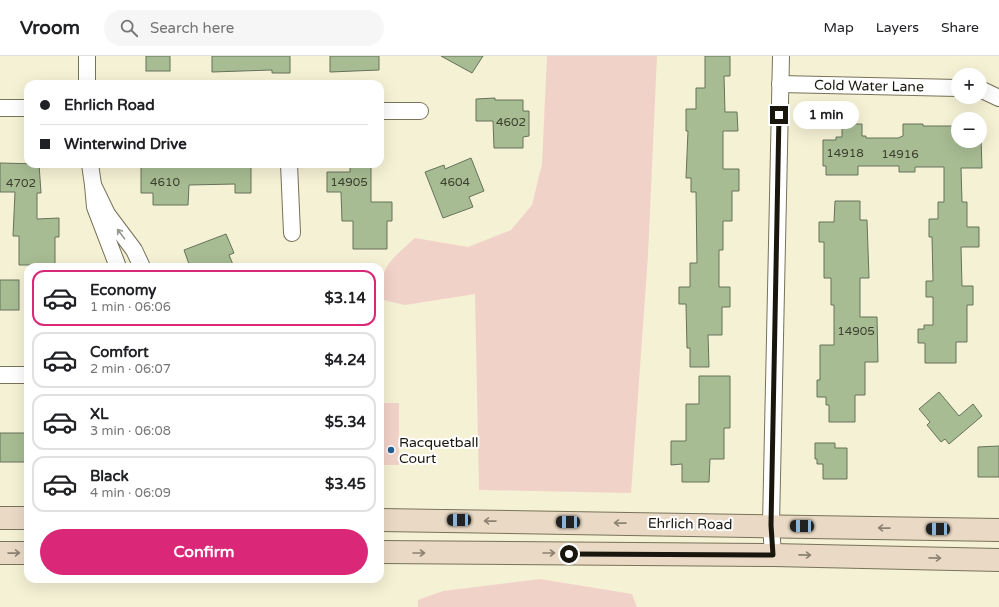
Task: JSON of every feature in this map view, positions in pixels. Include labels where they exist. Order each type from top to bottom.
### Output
[{"type":"main road","points":[[0,518],[24,518]]},
{"type":"main road","name":"Ehrlich Road","points":[[384,520],[771,525],[999,530]]},
{"type":"main road","points":[[384,552],[773,555],[999,560]]},
{"type":"main road","points":[[0,553],[24,553]]},
{"type":"street","points":[[87,56],[87,80]]},
{"type":"street","points":[[773,555],[771,525],[780,56]]},
{"type":"street","name":"Cold Water Lane","points":[[780,84],[951,88]]},
{"type":"street","points":[[987,92],[999,98]]},
{"type":"street","points":[[0,108],[24,108]]},
{"type":"street","points":[[384,111],[420,111]]},
{"type":"street","points":[[91,168],[95,207],[116,263]]},
{"type":"street","points":[[289,168],[292,233]]},
{"type":"street","points":[[93,185],[107,214],[134,250],[140,263]]},
{"type":"street","points":[[0,375],[24,375]]},
{"type":"shaded area","points":[[547,56],[657,56],[648,255],[631,493],[479,490],[475,294],[405,305],[384,300],[385,270],[394,258],[415,238],[468,247],[511,230],[532,205],[542,164]]},
{"type":"shaded area","points":[[384,403],[399,403],[399,465],[384,465]]},
{"type":"shaded area","points":[[540,579],[632,594],[637,607],[418,607],[418,600],[443,591]]},
{"type":"building","points":[[146,56],[170,56],[170,71],[146,71]]},
{"type":"building","points":[[212,56],[290,56],[290,73],[272,73],[272,70],[212,72]]},
{"type":"building","points":[[330,56],[379,56],[379,70],[330,72]]},
{"type":"building","points":[[441,56],[483,56],[472,73]]},
{"type":"building","points":[[705,56],[730,56],[730,76],[724,76],[725,112],[737,112],[738,131],[723,131],[723,169],[739,169],[739,191],[732,191],[732,221],[723,221],[723,250],[719,250],[719,287],[730,287],[730,307],[722,307],[722,335],[708,335],[709,367],[690,367],[690,348],[687,348],[686,304],[679,304],[679,287],[690,287],[690,263],[697,263],[696,192],[691,192],[691,178],[686,178],[688,131],[686,131],[686,109],[696,109],[696,88],[705,88]]},
{"type":"building","points":[[495,98],[495,100],[523,100],[523,111],[529,111],[529,136],[523,137],[523,148],[494,148],[493,121],[476,121],[476,99]]},
{"type":"building","points":[[842,124],[862,124],[862,136],[866,136],[866,138],[898,138],[903,136],[903,124],[951,126],[951,148],[981,148],[982,168],[961,168],[962,202],[967,202],[967,227],[979,227],[979,247],[961,247],[962,286],[973,286],[973,305],[967,305],[967,342],[956,342],[956,363],[925,363],[925,343],[918,343],[918,329],[924,329],[924,325],[933,325],[933,297],[926,297],[926,281],[933,281],[932,237],[929,237],[929,219],[938,219],[938,202],[944,202],[944,167],[915,167],[915,172],[899,172],[899,166],[858,166],[858,175],[826,175],[826,166],[823,166],[823,140],[836,140],[836,137],[842,137]]},
{"type":"building","points":[[471,158],[484,191],[469,197],[473,207],[443,218],[425,172],[444,165],[445,169]]},
{"type":"building","points":[[0,163],[24,164],[24,168],[39,168],[41,193],[37,193],[37,219],[59,218],[59,237],[55,237],[55,263],[24,263],[24,265],[19,265],[19,236],[13,236],[15,192],[0,192]]},
{"type":"building","points":[[141,168],[251,168],[251,193],[235,193],[235,184],[189,185],[188,205],[153,205],[153,193],[141,193]]},
{"type":"building","points":[[350,168],[371,168],[371,202],[392,202],[392,221],[387,221],[387,249],[353,249],[353,221],[342,221],[341,192],[327,192],[327,172],[350,172]]},
{"type":"building","points":[[835,201],[860,201],[860,220],[867,220],[869,278],[860,278],[860,317],[877,317],[878,362],[865,362],[865,395],[855,395],[855,422],[829,422],[829,405],[826,405],[826,397],[817,397],[817,380],[820,380],[820,345],[834,345],[834,305],[831,305],[831,278],[824,278],[824,242],[819,242],[819,222],[834,222]]},
{"type":"building","points":[[226,234],[234,253],[229,255],[232,263],[189,263],[184,250]]},
{"type":"building","points":[[0,280],[19,280],[19,310],[0,310]]},
{"type":"building","points":[[699,376],[730,376],[730,428],[724,428],[724,459],[710,459],[709,482],[682,482],[682,464],[671,465],[671,441],[686,441],[686,404],[699,404]]},
{"type":"building","points":[[939,392],[959,416],[973,404],[982,416],[949,444],[945,439],[941,442],[927,425],[930,422],[919,409]]},
{"type":"building","points":[[0,433],[24,433],[24,462],[0,462]]},
{"type":"building","points":[[815,443],[835,443],[835,448],[847,448],[847,479],[823,479],[823,464],[817,464],[817,459],[815,459]]},
{"type":"building","points":[[999,446],[999,477],[978,477],[978,447]]},
{"type":"place","name":"Racquetball Court","points":[[391,450]]},
{"type":"route","points":[[569,554],[773,555],[771,525],[779,115]]}]
